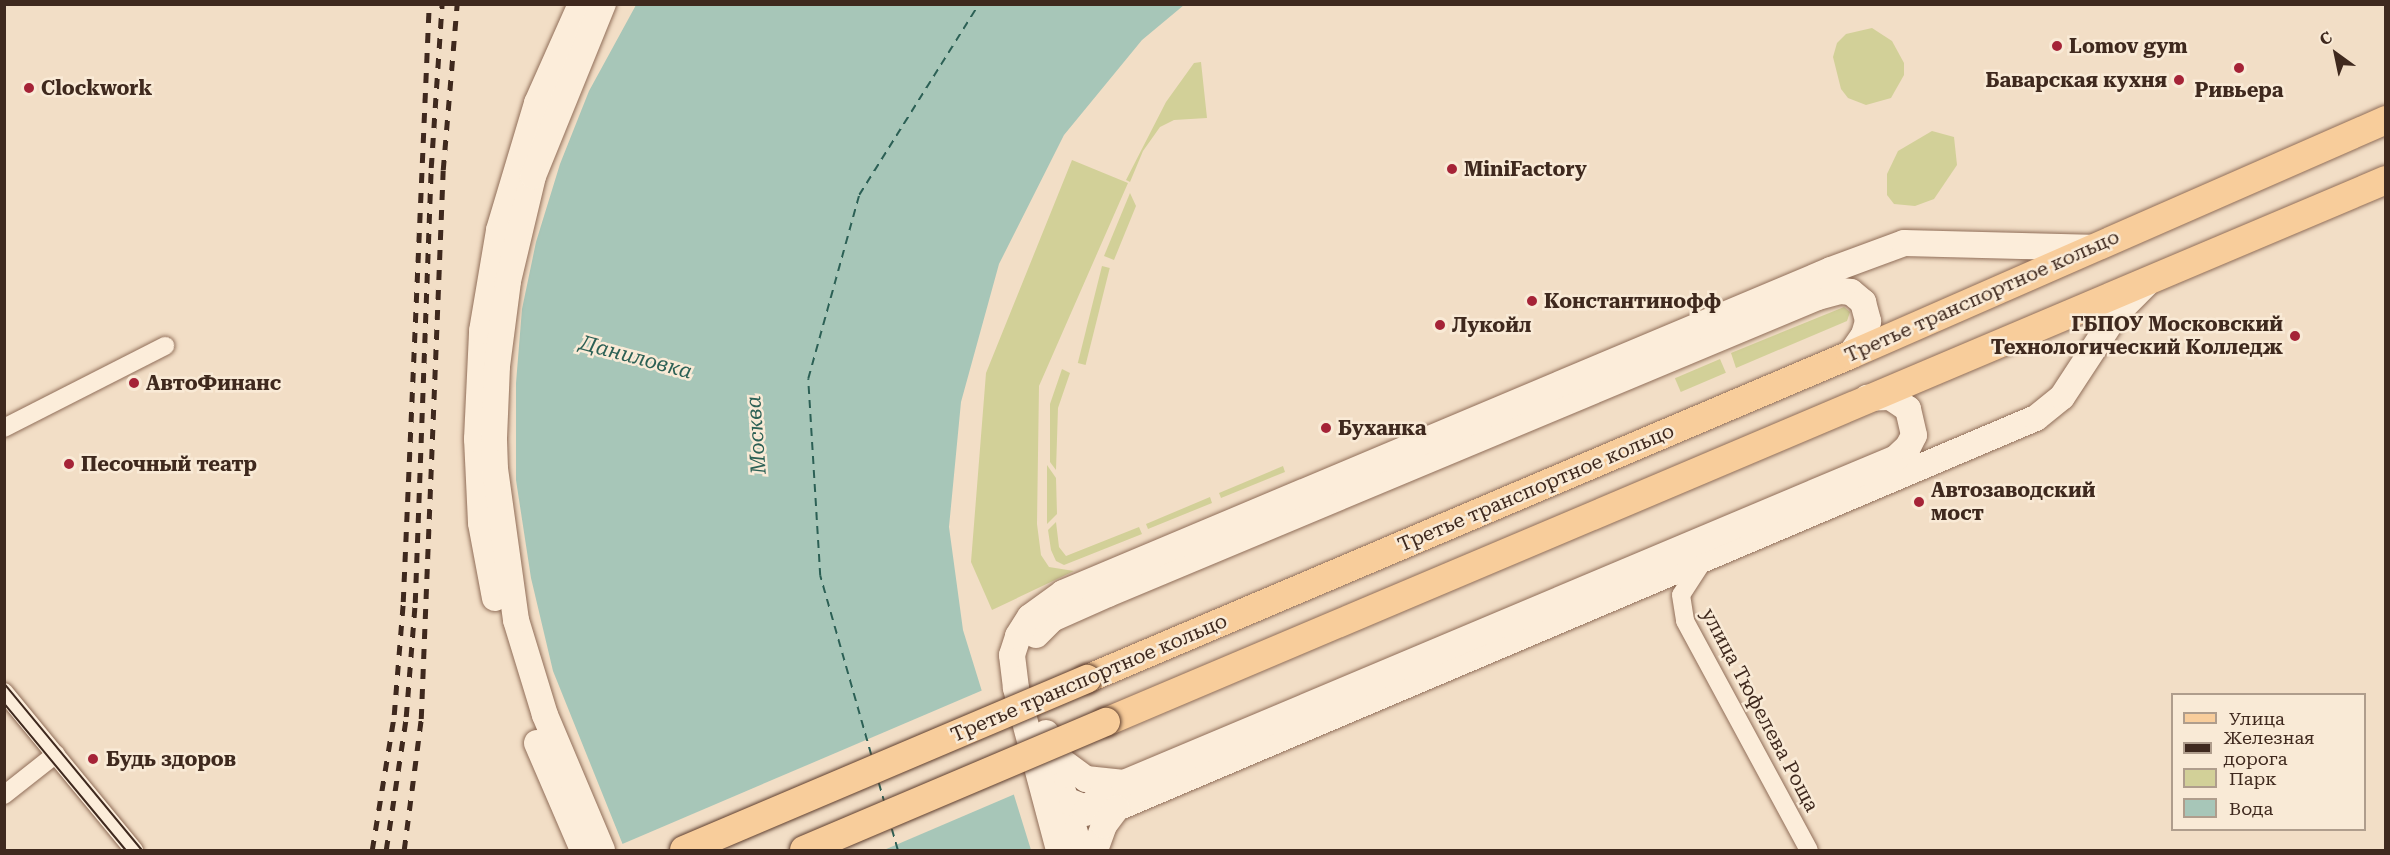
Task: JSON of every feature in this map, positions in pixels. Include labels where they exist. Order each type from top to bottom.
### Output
[{"type":"main road","points":[[581,4],[537,103],[499,230],[482,331],[477,439],[481,523],[500,625],[529,721],[583,850]]},
{"type":"main road","points":[[602,850],[545,715],[516,620],[494,438],[497,366],[508,281],[533,176],[603,4]]},
{"type":"main road","name":"Третье транспортное кольцо","points":[[684,850],[1850,355],[2385,120]]},
{"type":"main road","points":[[804,850],[2385,180]]},
{"type":"main road","points":[[1070,846],[1042,781],[1016,688],[1012,655],[1018,636],[1030,618],[1091,578],[1820,274],[1904,243],[2090,248]]},
{"type":"main road","points":[[1042,781],[1076,804],[1117,808],[2036,418],[2062,397],[2117,314],[2148,282]]},
{"type":"main road","points":[[1070,846],[1076,804],[1052,754],[1026,657],[1030,644],[1052,619],[1818,297],[1841,291],[1851,292],[1863,302],[1868,321],[1850,355]]},
{"type":"main road","points":[[1076,804],[1896,458],[1908,447],[1914,435],[1908,409],[1890,398],[1866,398]]},
{"type":"main road","points":[[1052,754],[1086,779],[1124,783]]},
{"type":"main road","points":[[1095,850],[1104,825],[1117,808]]},
{"type":"street","points":[[4,429],[165,346]]},
{"type":"street","name":"улица Тюфелева Роща","points":[[1704,560],[1681,595],[1685,621],[1809,850]]},
{"type":"street","points":[[4,692],[134,850]]},
{"type":"street","points":[[4,795],[56,754]]},
{"type":"green space","points":[[1872,28],[1892,41],[1904,63],[1904,75],[1891,98],[1866,105],[1848,98],[1841,89],[1833,57],[1837,43],[1846,34]]},
{"type":"green space","points":[[1201,62],[1207,118],[1174,120],[1160,127],[1143,151],[1130,182],[1126,180],[1166,102],[1194,63]]},
{"type":"green space","points":[[1932,131],[1954,137],[1957,165],[1934,199],[1915,206],[1894,204],[1887,195],[1887,174],[1898,151]]},
{"type":"green space","points":[[1072,160],[1128,183],[1039,386],[1037,524],[1041,555],[1049,567],[1074,571],[992,610],[971,562],[986,373]]},
{"type":"green space","points":[[1130,193],[1136,206],[1114,260],[1104,256]]},
{"type":"green space","points":[[1102,266],[1110,268],[1086,365],[1078,363]]},
{"type":"green space","points":[[1844,307],[1850,312],[1847,321],[1736,368],[1731,353]]},
{"type":"green space","points":[[1720,359],[1726,373],[1681,392],[1675,378]]},
{"type":"green space","points":[[1062,369],[1070,373],[1058,408],[1056,470],[1050,462],[1050,404]]},
{"type":"green space","points":[[1047,465],[1056,478],[1057,514],[1047,524]]},
{"type":"green space","points":[[1283,466],[1285,472],[1221,498],[1219,493]]},
{"type":"green space","points":[[1210,497],[1212,503],[1148,529],[1146,524]]},
{"type":"green space","points":[[1056,522],[1059,547],[1066,556],[1139,527],[1142,534],[1064,565],[1056,561],[1051,550],[1048,530]]},
{"type":"water","points":[[636,5],[1184,5],[1142,40],[1064,135],[999,264],[961,402],[949,527],[963,630],[1031,850],[625,850],[553,671],[531,578],[516,480],[516,383],[522,309],[536,242],[560,164],[589,91]]},
{"type":"pier","points":[[983,690],[1015,794],[884,850],[622,850],[620,845]]},
{"type":"ferry route","points":[[871,755],[820,576],[808,379],[859,195],[979,4]]},
{"type":"ferry route","points":[[879,783],[884,801]]},
{"type":"ferry route","points":[[892,829],[898,850]]},
{"type":"tram line","points":[[4,683],[142,850]]},
{"type":"tram line","points":[[4,703],[126,850]]},
{"type":"railway","points":[[372,850],[394,715],[403,602],[429,4]]},
{"type":"railway","points":[[386,850],[406,717],[415,603],[431,168],[442,4]]},
{"type":"railway","points":[[404,850],[421,719],[443,170],[457,4]]},
{"type":"place","name":"Lomov gym","points":[[2057,46]]},
{"type":"place","name":"Ривьера","points":[[2239,68]]},
{"type":"place","name":"Баварская кухня","points":[[2179,80]]},
{"type":"place","name":"Clockwork","points":[[29,88]]},
{"type":"place","name":"MiniFactory","points":[[1452,169]]},
{"type":"place","name":"Константинофф","points":[[1532,301]]},
{"type":"place","name":"Лукойл","points":[[1440,325]]},
{"type":"place","name":"ГБПОУ Московский Технологический Колледж","points":[[2295,336]]},
{"type":"place","name":"АвтоФинанс","points":[[134,383]]},
{"type":"place","name":"Буханка","points":[[1326,428]]},
{"type":"place","name":"Песочный театр","points":[[69,464]]},
{"type":"place","name":"Автозаводский мост","points":[[1919,502]]},
{"type":"place","name":"Будь здоров","points":[[93,759]]},
{"type":"water label","name":"Даниловка","points":[[636,357]]},
{"type":"water label","name":"Москва","points":[[756,435]]}]
